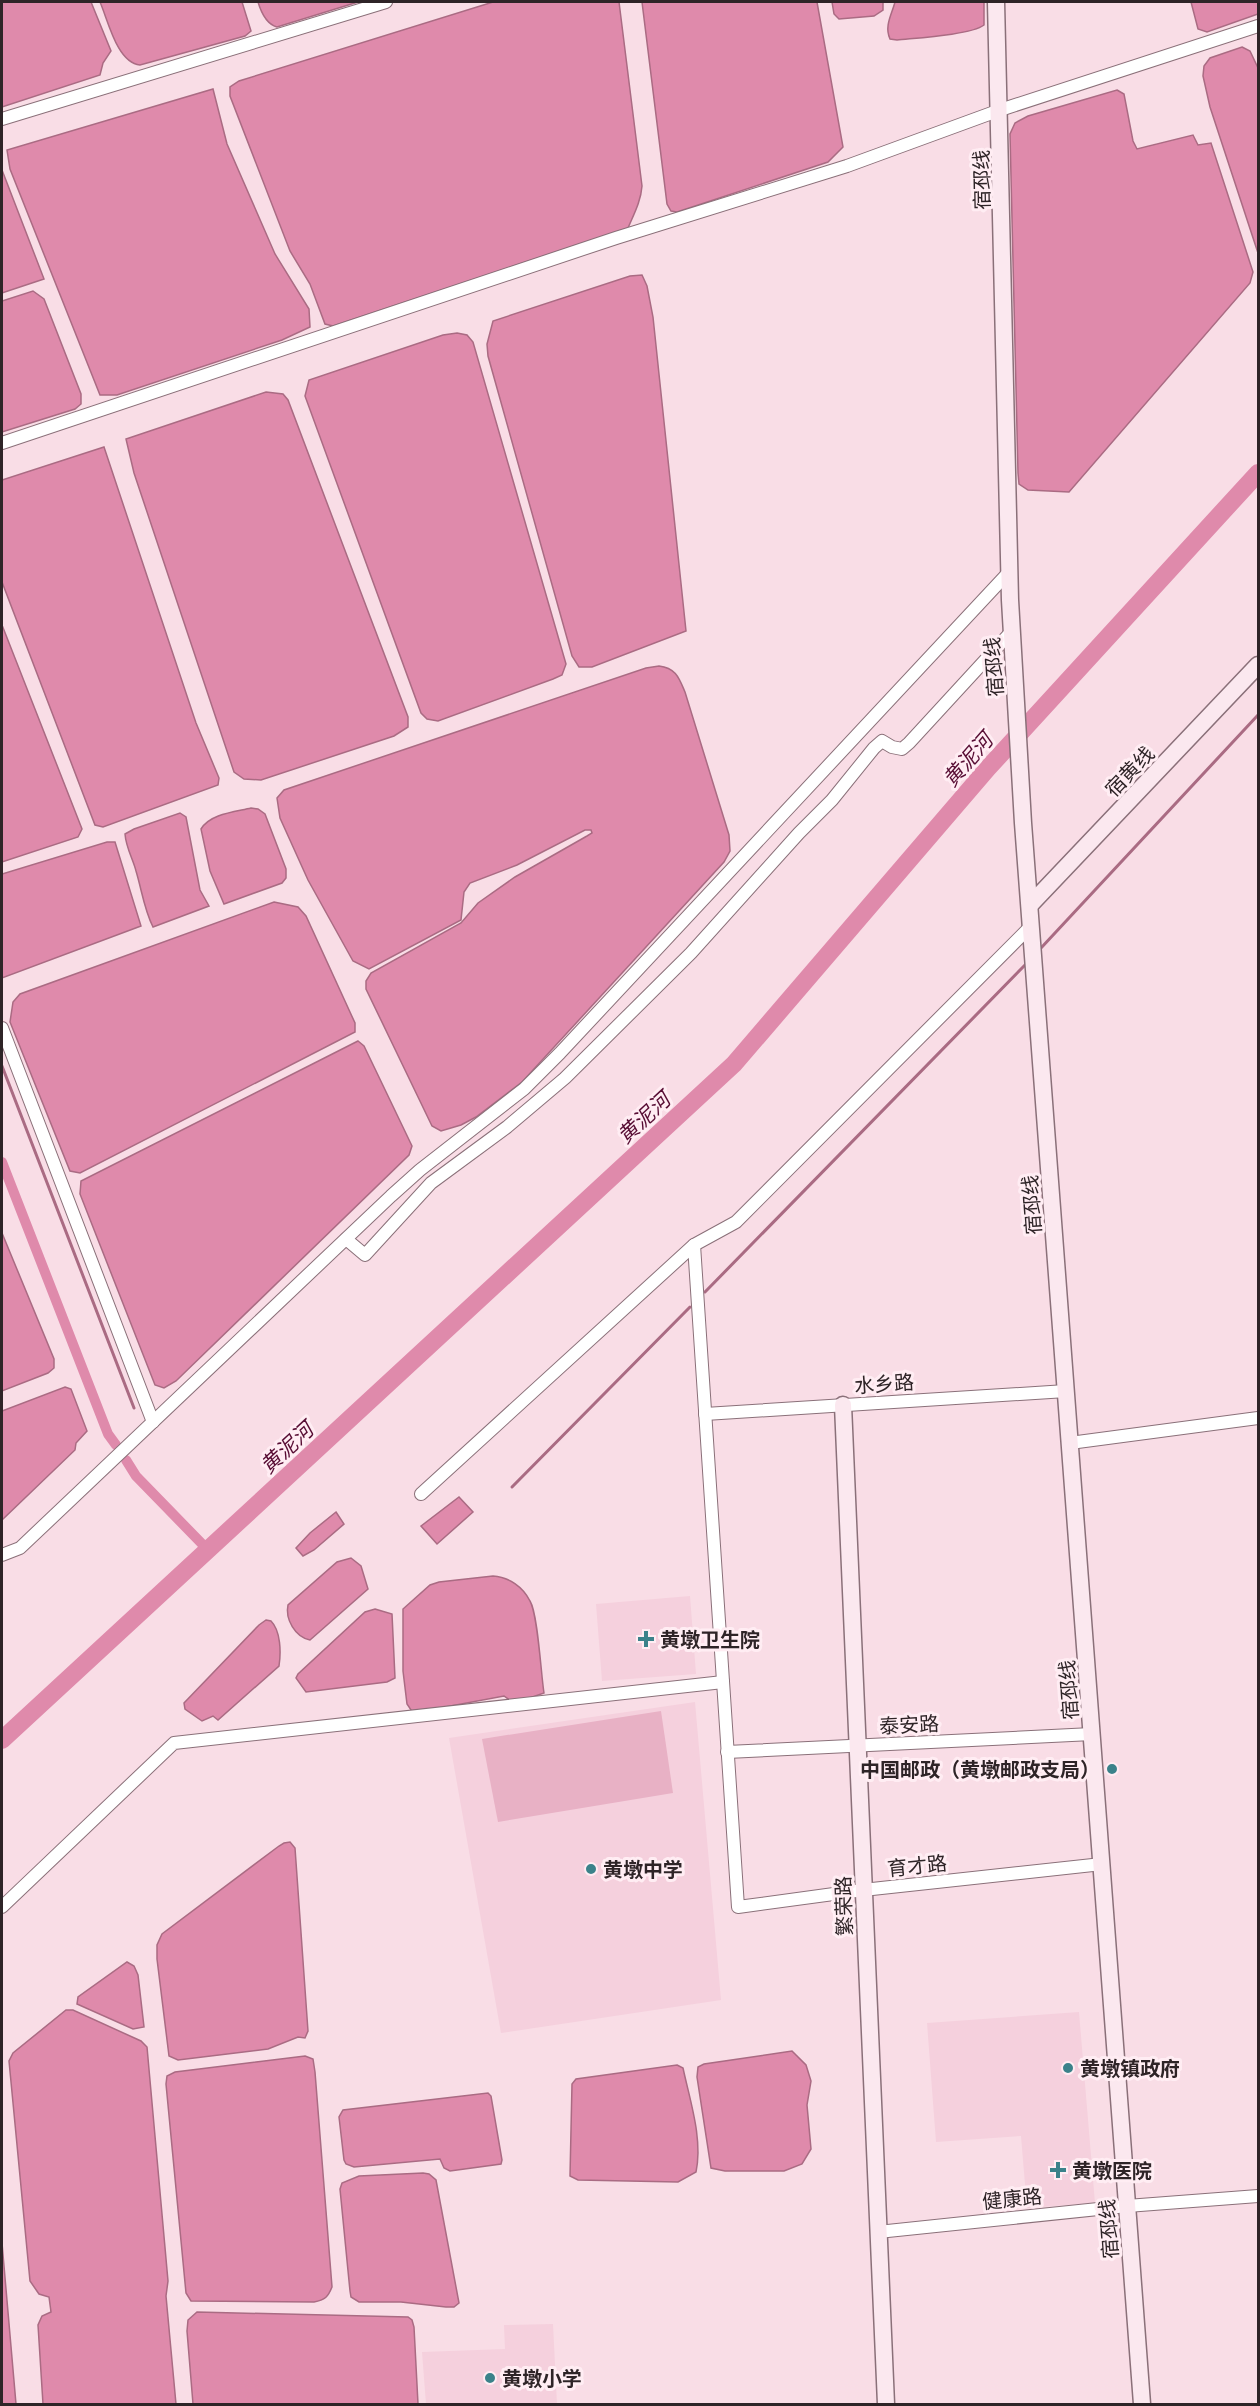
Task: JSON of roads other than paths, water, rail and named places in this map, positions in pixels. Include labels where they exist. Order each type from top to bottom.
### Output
[{"type":"street","points":[[2,119],[386,2]]},
{"type":"street","name":"宿邳线","points":[[996,2],[1012,631],[1030,905],[1142,2404]]},
{"type":"street","points":[[2,443],[616,238],[847,166],[1000,110],[1258,26]]},
{"type":"street","points":[[2,1565],[420,1170],[524,1089],[561,1053],[1009,573]]},
{"type":"street","points":[[346,1239],[365,1254],[431,1183],[507,1127],[565,1078],[692,953],[799,833],[832,800],[874,748],[882,741],[892,747],[902,748],[909,743],[1012,631]]},
{"type":"street","name":"宿黄线","points":[[1030,905],[1258,665]]},
{"type":"street","points":[[421,1494],[694,1245],[736,1222],[1032,925]]},
{"type":"street","points":[[2,1028],[153,1422]]},
{"type":"street","points":[[420,1170],[431,1183]]},
{"type":"street","points":[[694,1245],[727,1752]]},
{"type":"street","name":"水乡路","points":[[705,1414],[1066,1391]]},
{"type":"street","name":"繁荣路","points":[[843,1405],[886,2404]]},
{"type":"street","points":[[1070,1443],[1258,1418]]},
{"type":"street","points":[[2,1556],[20,1548]]},
{"type":"street","points":[[2,1907],[174,1743],[723,1682]]},
{"type":"street","name":"泰安路","points":[[727,1752],[1092,1734]]},
{"type":"street","name":"育才路","points":[[727,1752],[738,1907],[863,1890],[1102,1864]]},
{"type":"street","name":"健康路","points":[[878,2232],[1127,2206],[1258,2196]]},
{"type":"waterway","name":"黄泥河","points":[[2,1740],[734,1064],[988,768],[1258,473]]},
{"type":"waterway","points":[[1041,948],[1258,715]]},
{"type":"waterway","points":[[705,1292],[1026,964]]},
{"type":"waterway","points":[[2,1066],[134,1408]]},
{"type":"waterway","points":[[2,1162],[108,1434],[116,1445]]},
{"type":"waterway","points":[[512,1487],[690,1307]]},
{"type":"waterway","points":[[126,1460],[136,1476],[208,1550]]},
{"type":"place","name":"黄墩卫生院","points":[[646,1639]]},
{"type":"place","name":"中国邮政（黄墩邮政支局）","points":[[1112,1769]]},
{"type":"place","name":"黄墩中学","points":[[591,1869]]},
{"type":"place","name":"黄墩镇政府","points":[[1068,2068]]},
{"type":"place","name":"黄墩医院","points":[[1058,2170]]},
{"type":"place","name":"黄墩小学","points":[[490,2378]]}]
